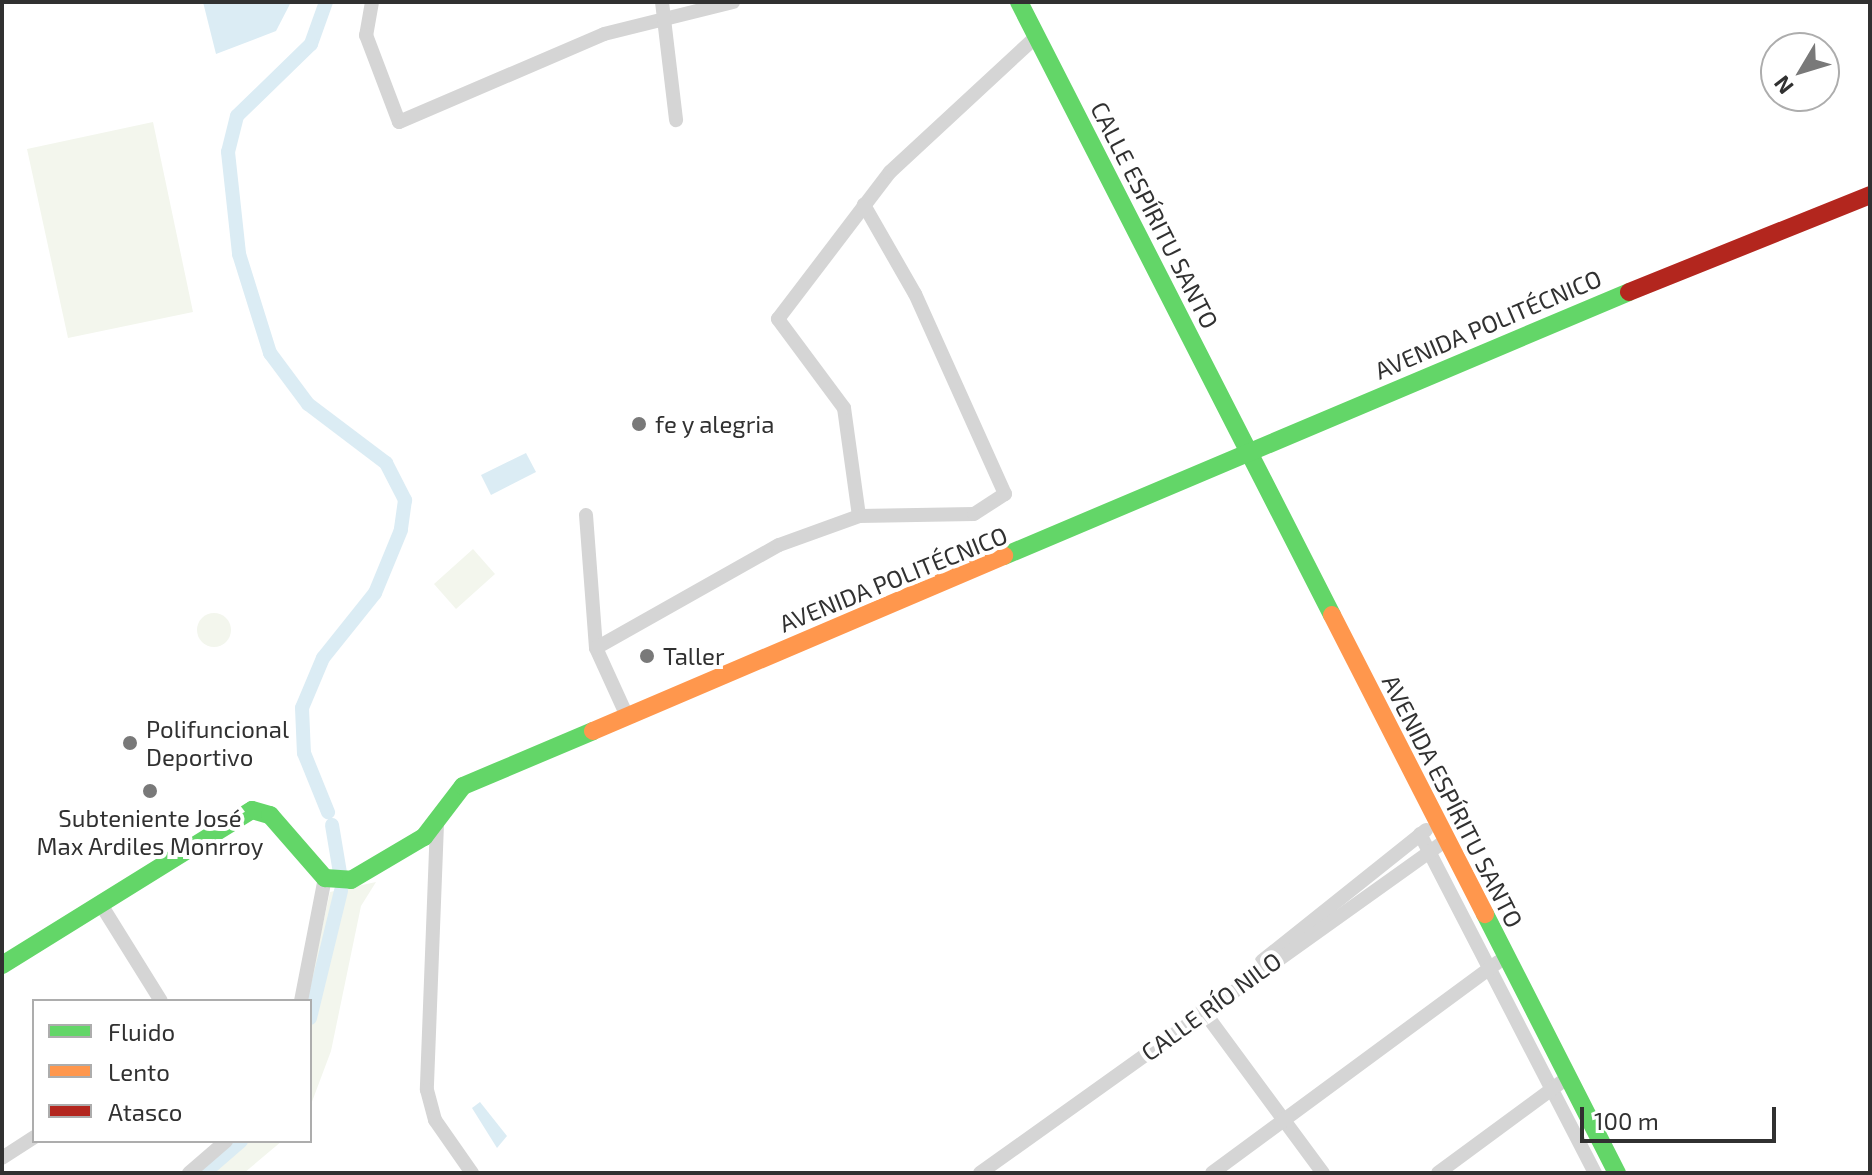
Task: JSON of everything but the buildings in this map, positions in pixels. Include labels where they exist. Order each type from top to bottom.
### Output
[{"type":"main road","name":"CALLE ESPÍRITU SANTO","points":[[1019,2],[1247,451]]},
{"type":"main road","name":"AVENIDA POLITÉCNICO","points":[[328,879],[351,880],[437,824],[463,786],[1247,451],[1870,195]]},
{"type":"main road","name":"AVENIDA ESPÍRITU SANTO","points":[[1247,451],[1437,823],[1436,845],[1560,1083],[1617,1173]]},
{"type":"main road","points":[[2,965],[252,810],[270,815],[328,879]]},
{"type":"street","points":[[372,2],[366,35],[399,122],[604,34],[733,2]]},
{"type":"street","points":[[662,2],[676,120]]},
{"type":"street","points":[[859,516],[844,408],[778,319],[864,205],[1036,37]]},
{"type":"street","points":[[596,648],[779,545],[859,516],[946,519],[974,514],[1005,494],[915,294],[864,205]]},
{"type":"street","points":[[586,515],[596,648],[627,716]]},
{"type":"street","points":[[1255,975],[1264,957],[1437,823]]},
{"type":"street","points":[[437,824],[427,1090],[435,1120],[472,1173]]},
{"type":"street","name":"AVENIDA ESPÍRITU SANTO","points":[[1420,834],[1436,845]]},
{"type":"street","name":"CALLE RÍO NILO","points":[[980,1173],[1005,1168],[1202,1009],[1255,975],[1436,845]]},
{"type":"street","points":[[301,999],[328,879]]},
{"type":"street","points":[[100,903],[160,999]]},
{"type":"street","points":[[1212,1173],[1498,962]]},
{"type":"street","points":[[1202,1009],[1323,1173]]},
{"type":"street","points":[[1438,1173],[1560,1083]]},
{"type":"street","name":"AVENIDA ESPÍRITU SANTO","points":[[1560,1083],[1595,1173]]},
{"type":"street","points":[[2,1158],[32,1138]]},
{"type":"street","points":[[189,1173],[224,1143]]},
{"type":"shaded area","points":[[203,2],[291,2],[276,31],[216,54]]},
{"type":"shaded area","points":[[153,122],[193,312],[68,338],[27,149]]},
{"type":"shaded area","points":[[526,453],[536,472],[491,495],[481,475]]},
{"type":"shaded area","points":[[473,549],[495,574],[456,609],[434,584]]},
{"type":"shaded area","points":[[214,613],[226,618],[231,630],[226,642],[214,647],[202,642],[197,630],[202,618]]},
{"type":"shaded area","points":[[376,882],[361,906],[331,1051],[312,1102],[312,999],[306,999],[330,892]]},
{"type":"shaded area","points":[[480,1102],[507,1136],[497,1148],[472,1108]]},
{"type":"shaded area","points":[[231,1143],[280,1143],[244,1173],[196,1173]]},
{"type":"waterway","points":[[326,2],[311,44],[237,116],[228,152],[239,254],[270,353],[308,404],[386,463],[405,500],[401,530],[375,593],[323,658],[302,708],[304,753],[328,812]]},
{"type":"waterway","points":[[332,825],[340,873]]},
{"type":"waterway","points":[[312,1010],[341,891]]},
{"type":"waterway","points":[[204,1173],[239,1143]]},
{"type":"traffic: fast","points":[[1019,2],[1332,615]]},
{"type":"traffic: fast","points":[[1004,556],[1629,292]]},
{"type":"traffic: fast","points":[[2,965],[252,810],[270,815],[325,878],[351,880],[424,837],[463,786],[593,731]]},
{"type":"traffic: fast","points":[[1485,914],[1617,1173]]},
{"type":"traffic: slow","points":[[593,731],[1004,556]]},
{"type":"traffic: slow","points":[[1332,615],[1485,914]]},
{"type":"traffic: jam","points":[[1629,292],[1870,195]]},
{"type":"place","name":"fe y alegria","points":[[639,424]]},
{"type":"place","name":"Taller","points":[[647,656]]},
{"type":"place","name":"Polifuncional Deportivo","points":[[130,743]]},
{"type":"place","name":"Subteniente José Max Ardiles Monrroy","points":[[150,791]]}]
